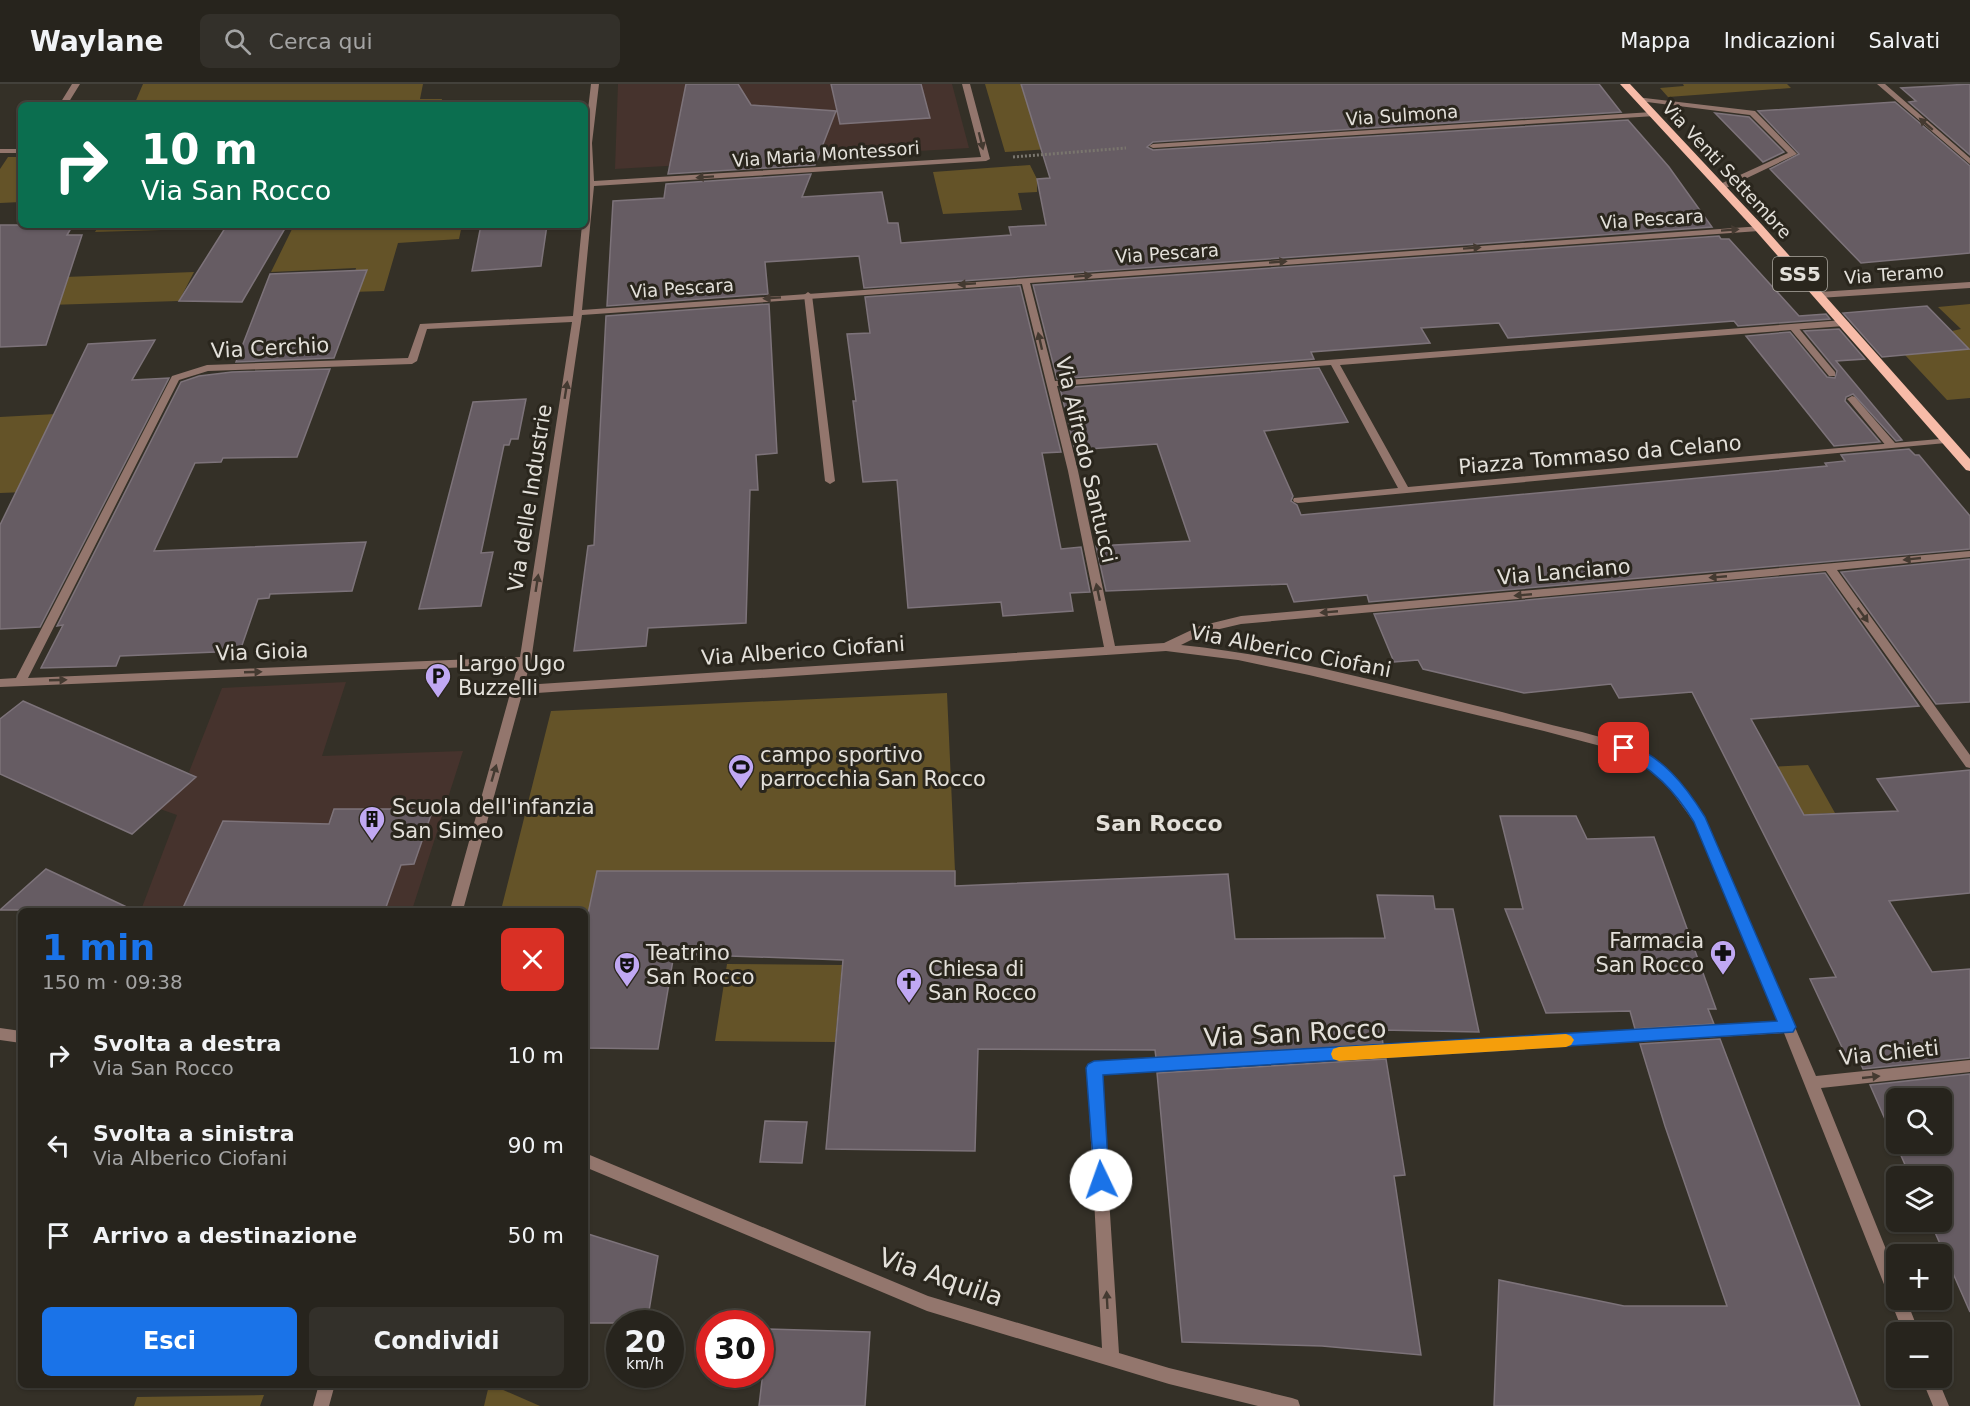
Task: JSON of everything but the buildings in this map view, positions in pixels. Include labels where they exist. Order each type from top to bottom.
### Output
[{"type":"main road","name":"Via Venti Settembre","points":[[1625,84],[1759,228],[1970,467]]},
{"type":"street","points":[[65,102],[76,84]]},
{"type":"street","name":"Via delle Industrie","points":[[588,130],[595,84]]},
{"type":"street","points":[[966,84],[986,159]]},
{"type":"street","points":[[1881,84],[1970,162]]},
{"type":"street","points":[[1639,99],[1752,113],[1793,154],[1721,187]]},
{"type":"street","name":"Via Sulmona","points":[[1153,146],[1652,114]]},
{"type":"street","points":[[0,151],[18,151]]},
{"type":"street","name":"Via Maria Montessori","points":[[590,184],[986,159]]},
{"type":"street","name":"Via delle Industrie","points":[[588,164],[590,184],[588,204]]},
{"type":"street","name":"Via delle Industrie","points":[[457,908],[525,661],[577,316],[586,228]]},
{"type":"street","name":"Via Pescara","points":[[577,316],[808,295],[1759,228]]},
{"type":"street","name":"Via Alfredo Santucci","points":[[1025,280],[1073,471],[1110,649]]},
{"type":"street","name":"Via Teramo","points":[[1819,296],[1970,285]]},
{"type":"street","points":[[808,295],[830,481]]},
{"type":"street","name":"Via Cerchio","points":[[20,682],[175,378],[207,368],[412,361],[423,326],[577,316]]},
{"type":"street","points":[[1050,384],[1844,323]]},
{"type":"street","points":[[1792,327],[1832,374]]},
{"type":"street","points":[[1335,362],[1405,491]]},
{"type":"street","points":[[1852,399],[1891,445]]},
{"type":"street","name":"Piazza Tommaso da Celano","points":[[1298,500],[1946,440]]},
{"type":"street","name":"Via Lanciano","points":[[1166,648],[1204,629],[1241,620],[1970,554]]},
{"type":"street","points":[[1829,567],[1970,764]]},
{"type":"street","name":"Via Alberico Ciofani","points":[[517,690],[1110,649],[1166,648],[1240,657],[1515,719],[1624,748],[1646,759],[1686,797],[1700,821],[1812,1083],[1886,1269]]},
{"type":"street","name":"Via Gioia","points":[[0,683],[525,661]]},
{"type":"street","name":"Via San Rocco","points":[[1111,1358],[1094,1068],[1788,1027]]},
{"type":"street","points":[[0,1034],[18,1037]]},
{"type":"street","name":"Via Chieti","points":[[1812,1083],[1970,1066]]},
{"type":"street","name":"Via Aquila","points":[[588,1161],[927,1304],[1169,1376],[1292,1406]]},
{"type":"street","points":[[321,1406],[326,1388]]},
{"type":"street","points":[[1934,1388],[1941,1406]]},
{"type":"path","points":[[986,159],[1153,146]]},
{"type":"shaded area","points":[[143,84],[423,84],[420,99],[442,99],[442,102],[135,102]]},
{"type":"shaded area","points":[[618,84],[952,84],[969,148],[615,169]]},
{"type":"shaded area","points":[[985,84],[1114,84],[1139,143],[1005,152]]},
{"type":"shaded area","points":[[1683,84],[1787,84],[1791,88],[1668,97],[1660,88],[1684,86]]},
{"type":"shaded area","points":[[8,157],[18,157],[18,202],[0,203],[0,169]]},
{"type":"shaded area","points":[[1030,165],[1037,179],[1037,192],[1018,193],[1022,210],[943,214],[933,172]]},
{"type":"shaded area","points":[[97,228],[196,228],[195,229],[95,232]]},
{"type":"shaded area","points":[[293,228],[461,228],[459,239],[398,243],[384,291],[350,292],[356,268],[271,272]]},
{"type":"shaded area","points":[[194,272],[179,301],[48,305],[65,277]]},
{"type":"shaded area","points":[[1970,304],[1970,398],[1947,400],[1905,355],[1969,349],[1952,331],[1961,329],[1938,307]]},
{"type":"shaded area","points":[[56,414],[101,489],[0,493],[0,417]]},
{"type":"shaded area","points":[[346,682],[322,756],[463,751],[413,908],[142,908],[177,815],[160,809],[195,777],[189,772],[222,688]]},
{"type":"shaded area","name":"campo sportivo parrocchia San Rocco","points":[[947,693],[955,871],[598,871],[588,915],[588,908],[502,908],[551,711]]},
{"type":"shaded area","points":[[1808,765],[1835,813],[1755,817],[1731,769]]},
{"type":"shaded area","points":[[727,964],[842,965],[835,1042],[715,1041]]},
{"type":"shaded area","points":[[488,1388],[499,1388],[540,1406],[484,1406]]},
{"type":"shaded area","points":[[264,1395],[260,1406],[134,1406],[137,1397]]},
{"type":"slow traffic","points":[[1339,1054],[1566,1040]]},
{"type":"place","name":"Largo Ugo Buzzelli","points":[[438,699]]},
{"type":"place","name":"campo sportivo parrocchia San Rocco","points":[[741,790]]},
{"type":"place","name":"Scuola dell'infanzia San Simeo","points":[[372,842]]},
{"type":"place","name":"Farmacia San Rocco","points":[[1723,976]]},
{"type":"place","name":"Teatrino San Rocco","points":[[627,988]]},
{"type":"place","name":"Chiesa di San Rocco","points":[[909,1004]]},
{"type":"district","name":"San Rocco","points":[[1159,823]]},
{"type":"route","points":[[1101,1180],[1094,1068],[1788,1027],[1700,821],[1686,797],[1646,759],[1624,748]]}]
